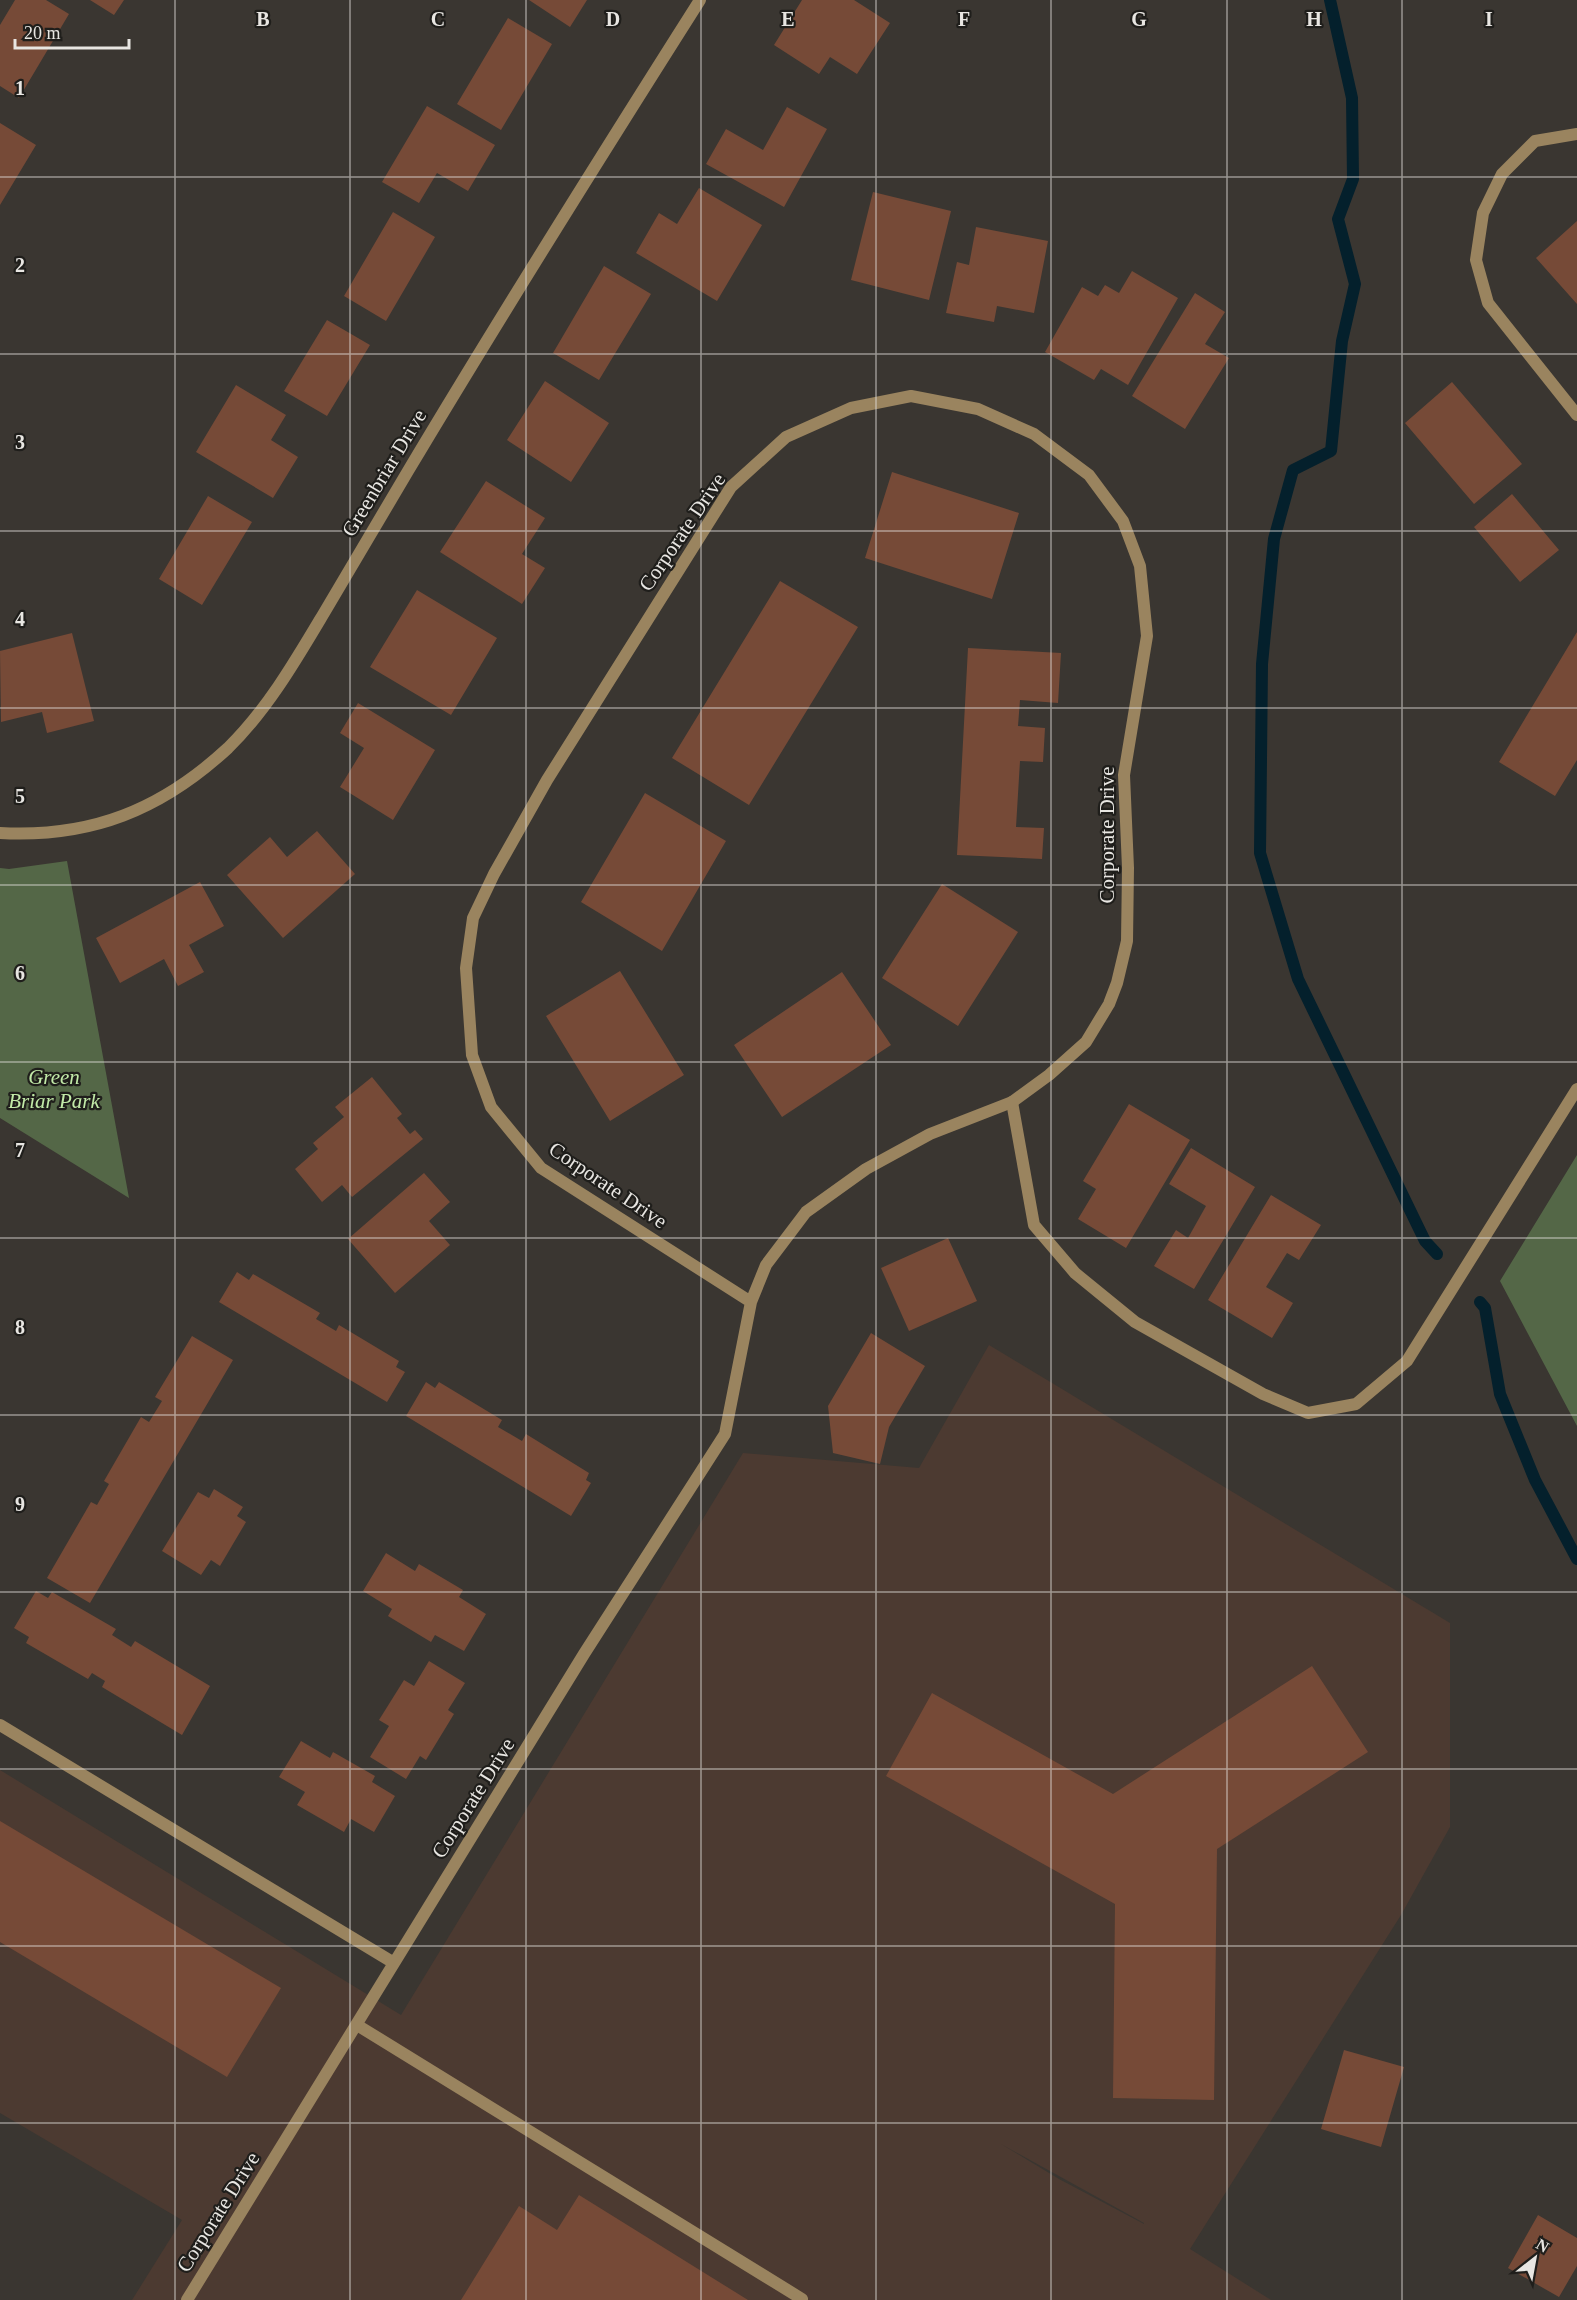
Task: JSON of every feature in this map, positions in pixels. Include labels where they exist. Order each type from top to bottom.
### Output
[{"type":"street","name":"Greenbriar Drive","points":[[0,833],[33,835],[68,831],[103,824],[137,810],[170,793],[200,771],[229,747],[255,718],[300,653],[482,348],[699,0]]},
{"type":"street","points":[[1577,134],[1535,141],[1502,174],[1483,213],[1476,260],[1488,303],[1577,415]]},
{"type":"street","name":"Corporate Drive","points":[[187,2300],[584,1654],[725,1434],[751,1302],[766,1265],[806,1212],[866,1169],[921,1139],[1012,1102],[1049,1075],[1086,1042],[1109,1004],[1120,973],[1127,941],[1128,868],[1124,775],[1147,636],[1140,566],[1123,521],[1089,475],[1034,434],[978,409],[911,396],[851,408],[786,437],[731,487],[547,780],[494,874],[473,918],[466,968],[472,1055],[491,1107],[541,1168],[751,1302]]},
{"type":"street","points":[[1012,1102],[1034,1225],[1075,1274],[1135,1322],[1263,1394],[1308,1413],[1356,1404],[1407,1361],[1577,1089]]},
{"type":"street","points":[[0,1725],[394,1963]]},
{"type":"street","points":[[357,2025],[792,2292],[801,2300]]},
{"type":"shaded area","points":[[989,1345],[1450,1623],[1450,1827],[1401,1915],[1190,2249],[1271,2300],[132,2300],[182,2220],[0,2113],[0,1770],[401,2015],[743,1453],[919,1468]],"holes":[[[1001,2144],[1144,2223],[1059,2179]]]},
{"type":"green space","name":"Green Briar Park","points":[[67,861],[129,1198],[0,1118],[0,868],[9,869]]},
{"type":"green space","points":[[1577,1155],[1577,1426],[1500,1281]]},
{"type":"building","points":[[15,0],[46,0],[69,14],[19,98],[0,86],[0,25]]},
{"type":"building","points":[[90,0],[124,0],[114,15]]},
{"type":"building","points":[[529,0],[587,0],[570,27]]},
{"type":"building","points":[[802,0],[854,0],[890,23],[857,74],[830,57],[819,74],[774,45]]},
{"type":"building","points":[[508,18],[552,44],[501,130],[457,104]]},
{"type":"building","points":[[427,106],[495,145],[468,191],[437,173],[419,203],[382,182]]},
{"type":"building","points":[[787,107],[827,129],[784,207],[706,164],[726,129],[763,150]]},
{"type":"building","points":[[0,123],[36,145],[0,205]]},
{"type":"building","points":[[699,188],[762,225],[717,301],[636,253],[659,213],[677,224]]},
{"type":"building","points":[[873,192],[951,211],[929,300],[851,280]]},
{"type":"building","points":[[393,212],[435,237],[386,321],[344,296]]},
{"type":"building","points":[[1577,221],[1577,304],[1536,258]]},
{"type":"building","points":[[976,227],[1048,241],[1034,313],[997,306],[994,322],[946,313],[957,262],[969,265]]},
{"type":"building","points":[[604,266],[651,294],[599,380],[553,353]]},
{"type":"building","points":[[1132,271],[1178,298],[1128,385],[1101,369],[1094,380],[1045,352],[1082,287],[1098,296],[1105,285],[1119,293]]},
{"type":"building","points":[[1195,293],[1225,312],[1205,344],[1229,358],[1185,429],[1132,396]]},
{"type":"building","points":[[327,320],[370,345],[327,416],[284,391]]},
{"type":"building","points":[[545,381],[609,423],[571,482],[507,440]]},
{"type":"building","points":[[1452,382],[1522,464],[1474,504],[1405,423]]},
{"type":"building","points":[[236,385],[286,415],[271,440],[298,457],[273,498],[196,452]]},
{"type":"building","points":[[892,472],[1019,513],[992,599],[865,558]]},
{"type":"building","points":[[486,481],[545,518],[522,554],[545,568],[522,604],[440,552]]},
{"type":"building","points":[[1512,494],[1559,550],[1520,582],[1474,527]]},
{"type":"building","points":[[208,496],[252,522],[202,605],[159,579]]},
{"type":"building","points":[[780,581],[858,627],[749,805],[672,758]]},
{"type":"building","points":[[417,590],[497,638],[451,715],[370,667]]},
{"type":"building","points":[[1577,632],[1577,760],[1555,796],[1499,762]]},
{"type":"building","points":[[72,633],[94,721],[47,733],[42,712],[1,722],[0,651]]},
{"type":"building","points":[[968,648],[1061,653],[1058,703],[1020,700],[1018,726],[1045,728],[1043,762],[1020,761],[1016,827],[1044,828],[1042,859],[957,855]]},
{"type":"building","points":[[358,703],[435,750],[393,820],[340,787],[364,748],[340,733]]},
{"type":"building","points":[[645,793],[726,841],[662,951],[581,902]]},
{"type":"building","points":[[317,831],[355,874],[283,938],[227,875],[270,837],[287,857]]},
{"type":"building","points":[[200,882],[224,926],[189,945],[204,972],[178,986],[164,959],[120,983],[96,938]]},
{"type":"building","points":[[942,884],[1018,932],[958,1026],[882,978]]},
{"type":"building","points":[[620,971],[684,1075],[610,1121],[546,1016]]},
{"type":"building","points":[[842,972],[891,1045],[782,1117],[734,1045]]},
{"type":"building","points":[[372,1077],[402,1114],[397,1118],[410,1134],[415,1130],[423,1139],[352,1197],[342,1185],[322,1202],[295,1169],[318,1149],[313,1143],[344,1117],[335,1107]]},
{"type":"building","points":[[1129,1104],[1190,1140],[1126,1248],[1078,1219],[1096,1189],[1083,1181]]},
{"type":"building","points":[[1191,1148],[1255,1187],[1194,1289],[1154,1266],[1176,1230],[1188,1238],[1206,1206],[1169,1184]]},
{"type":"building","points":[[424,1173],[450,1202],[429,1221],[450,1245],[395,1293],[348,1239]]},
{"type":"building","points":[[1271,1195],[1321,1225],[1299,1260],[1287,1253],[1266,1287],[1293,1303],[1272,1338],[1208,1300]]},
{"type":"building","points":[[948,1238],[977,1301],[909,1331],[881,1268]]},
{"type":"building","points":[[237,1272],[249,1280],[253,1274],[320,1313],[316,1319],[336,1331],[339,1325],[399,1361],[396,1367],[405,1372],[387,1402],[219,1302]]},
{"type":"building","points":[[871,1333],[925,1366],[889,1427],[880,1464],[833,1453],[828,1406]]},
{"type":"building","points":[[192,1336],[233,1360],[90,1603],[47,1578],[91,1502],[97,1505],[109,1484],[104,1481],[141,1417],[149,1422],[162,1401],[155,1397]]},
{"type":"building","points":[[426,1382],[435,1388],[439,1382],[502,1420],[498,1427],[522,1441],[526,1434],[589,1473],[586,1480],[591,1483],[571,1516],[406,1416]]},
{"type":"building","points":[[214,1489],[243,1507],[237,1516],[246,1522],[220,1566],[211,1560],[201,1575],[162,1551],[198,1492],[209,1498]]},
{"type":"building","points":[[386,1553],[415,1571],[419,1564],[463,1590],[459,1597],[486,1614],[464,1651],[435,1635],[431,1642],[388,1616],[392,1609],[363,1591]]},
{"type":"building","points":[[36,1591],[48,1598],[52,1592],[116,1629],[112,1635],[131,1647],[135,1641],[210,1686],[182,1735],[102,1687],[105,1681],[92,1673],[88,1679],[26,1643],[29,1637],[14,1628]]},
{"type":"building","points":[[429,1661],[465,1683],[448,1710],[454,1714],[426,1760],[420,1756],[406,1779],[370,1757],[389,1726],[379,1720],[404,1680],[414,1686]]},
{"type":"building","points":[[1312,1666],[1368,1752],[1217,1849],[1214,2100],[1113,2098],[1115,1904],[886,1776],[932,1693],[1113,1794]]},
{"type":"building","points":[[301,1741],[330,1758],[333,1752],[375,1776],[372,1782],[395,1796],[374,1832],[351,1819],[344,1832],[297,1805],[305,1792],[279,1777]]},
{"type":"building","points":[[0,1821],[281,1988],[227,2077],[0,1942]]},
{"type":"building","points":[[1344,2050],[1404,2067],[1381,2147],[1321,2129]]},
{"type":"building","points":[[579,2195],[748,2300],[461,2300],[519,2206],[557,2230]]},
{"type":"building","points":[[1538,2215],[1577,2238],[1577,2266],[1559,2297],[1508,2268]]},
{"type":"waterway","points":[[1330,0],[1352,98],[1353,179],[1338,219],[1355,284],[1342,341],[1331,451],[1293,470],[1274,539],[1262,664],[1260,853],[1298,979],[1425,1241],[1437,1254]]},
{"type":"waterway","points":[[1480,1302],[1485,1308],[1500,1394],[1535,1480],[1577,1559]]}]
